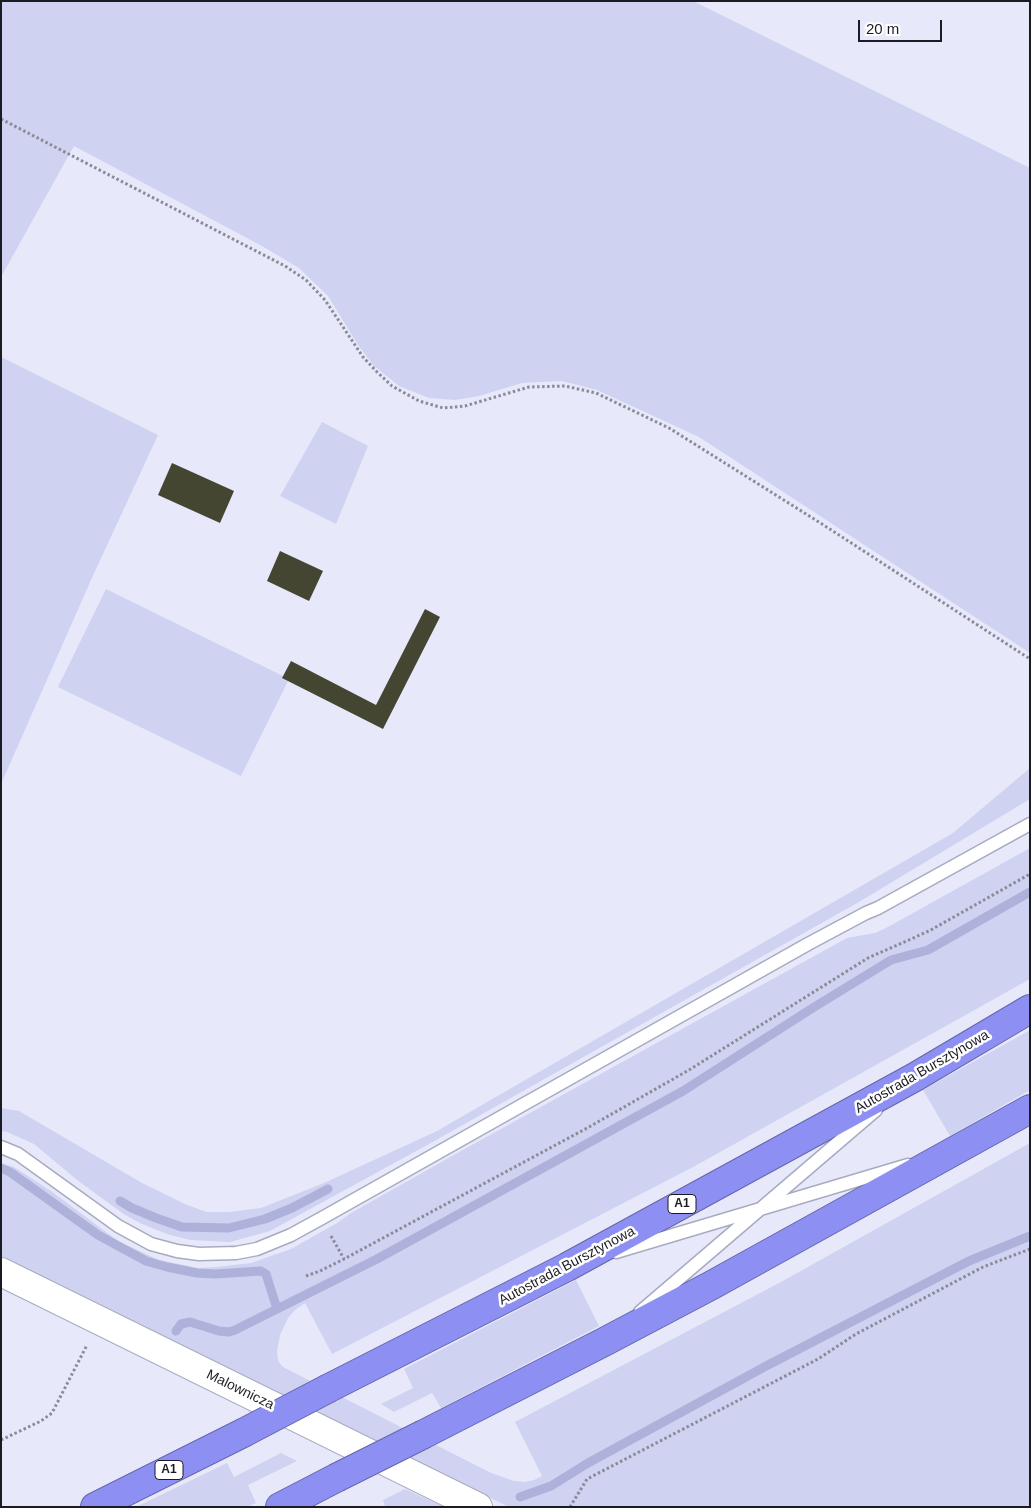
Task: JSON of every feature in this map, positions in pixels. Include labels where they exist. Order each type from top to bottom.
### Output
[{"type":"highway","name":"Autostrada Bursztynowa","points":[[95,1507],[567,1267],[915,1077],[1030,1010]]},
{"type":"highway","points":[[280,1507],[604,1342],[1030,1109]]},
{"type":"street","name":"Malownicza","points":[[1,1272],[478,1507]]},
{"type":"lane","points":[[1,1147],[27,1159],[118,1226],[151,1244],[167,1249],[199,1254],[230,1254],[257,1249],[291,1235],[322,1218],[808,944],[878,908],[1030,824]]},
{"type":"lane","points":[[604,1342],[915,1077]]},
{"type":"lane","points":[[567,1267],[958,1150]]},
{"type":"path","points":[[1,118],[285,266],[306,280],[325,300],[363,357],[377,372],[392,386],[419,401],[443,408],[465,406],[529,387],[564,386],[596,393],[669,428],[822,524],[1030,659]]},
{"type":"path","points":[[306,1276],[344,1260],[589,1127],[681,1075],[868,958],[929,931],[1030,874]]},
{"type":"path","points":[[322,1218],[344,1260]]},
{"type":"path","points":[[570,1507],[587,1479],[818,1359],[867,1328],[982,1267],[1030,1249]]},
{"type":"path","points":[[1,1440],[41,1421],[52,1413],[100,1321]]},
{"type":"shaded area","points":[[1,1],[693,1],[1030,168],[1030,653],[699,437],[597,390],[562,381],[522,383],[479,396],[455,400],[429,398],[399,386],[374,366],[358,345],[328,296],[299,268],[262,246],[74,146],[1,277]]},
{"type":"shaded area","points":[[1,357],[158,435],[91,580],[1,784]]},
{"type":"shaded area","points":[[322,422],[368,446],[336,524],[280,496]]},
{"type":"shaded area","points":[[106,589],[289,679],[241,776],[58,687]]},
{"type":"shaded area","points":[[1030,768],[1030,799],[859,902],[429,1144],[270,1231],[230,1242],[190,1240],[167,1234],[125,1215],[77,1180],[34,1144],[1,1131],[1,1108],[19,1111],[142,1183],[185,1204],[206,1212],[229,1212],[261,1208],[324,1183],[437,1131],[953,833]]},
{"type":"shaded area","points":[[1030,848],[1030,979],[695,1166],[332,1354],[305,1303],[288,1318],[280,1335],[277,1351],[278,1361],[283,1367],[491,1473],[514,1481],[525,1482],[534,1480],[542,1476],[515,1422],[781,1282],[1030,1143],[1030,1507],[509,1507],[1,1258],[1,1163],[14,1167],[51,1191],[118,1241],[159,1260],[198,1268],[216,1267],[251,1263],[291,1249],[461,1151],[847,938],[875,933],[886,928]]},
{"type":"shaded area","points":[[1030,1030],[1030,1090],[950,1136],[923,1090]]},
{"type":"shaded area","points":[[576,1280],[599,1326],[441,1408],[432,1393],[394,1412],[381,1404],[413,1388],[404,1369]]},
{"type":"shaded area","points":[[281,1453],[297,1461],[248,1485],[256,1503],[247,1507],[136,1507],[227,1463],[234,1477]]},
{"type":"shaded area","points":[[405,1489],[444,1507],[385,1507],[383,1500]]},
{"type":"building","points":[[172,463],[234,491],[220,523],[158,495]]},
{"type":"building","points":[[280,551],[323,571],[309,601],[267,581]]},
{"type":"building","points":[[425,609],[440,617],[383,729],[282,678],[291,661],[376,705]]},
{"type":"waterway","points":[[176,1331],[181,1324],[190,1322],[219,1331],[229,1332],[235,1330],[377,1259],[683,1091],[891,960],[928,950],[1030,892]]},
{"type":"waterway","points":[[1,1168],[10,1172],[98,1235],[146,1261],[197,1273],[215,1274],[261,1271],[266,1274],[277,1309]]},
{"type":"waterway","points":[[120,1201],[132,1208],[182,1227],[229,1228],[265,1219],[292,1208],[328,1189]]},
{"type":"waterway","points":[[520,1497],[551,1486],[588,1463],[768,1365],[969,1261],[1030,1236]]}]
